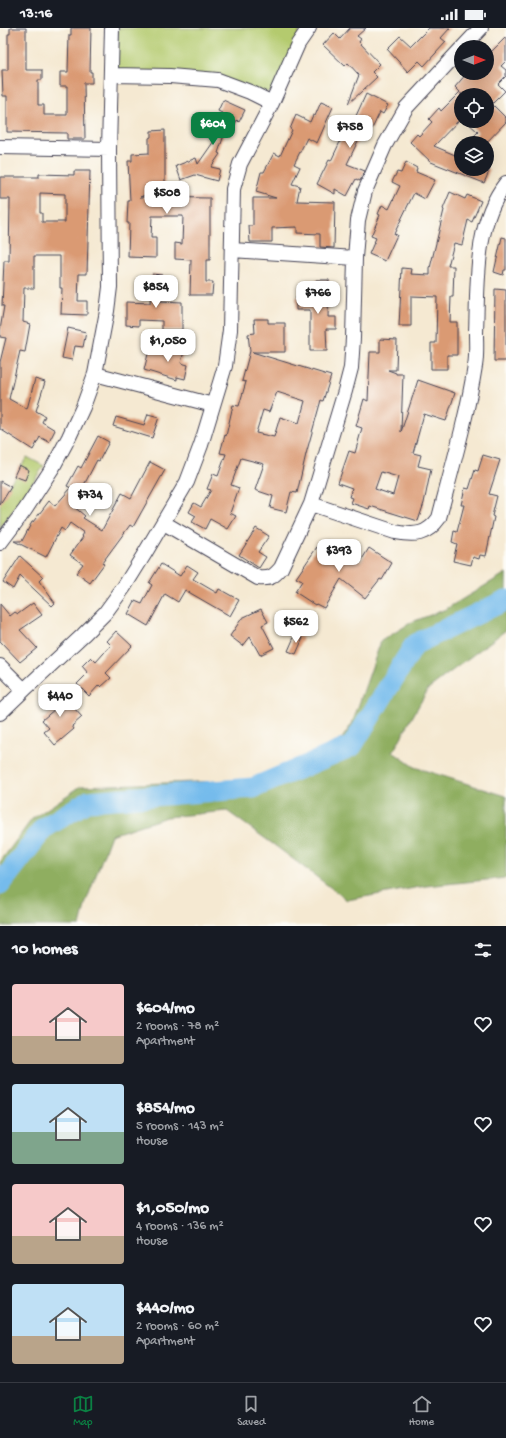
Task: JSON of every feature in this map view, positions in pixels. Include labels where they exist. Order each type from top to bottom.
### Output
[{"type":"street","points":[[0,543],[25,510],[53,467],[83,407],[95,374],[110,287],[109,149],[112,28]]},
{"type":"street","points":[[0,714],[83,636],[105,613],[124,587],[187,482],[201,446],[225,366],[230,330],[233,189],[240,164],[272,103],[298,44],[309,28]]},
{"type":"street","points":[[470,40],[481,28]]},
{"type":"street","points":[[164,522],[258,578],[274,576],[281,568],[312,504],[345,391],[350,368],[353,338],[355,258],[358,220],[365,192],[386,145],[406,108],[454,57]]},
{"type":"street","points":[[111,75],[170,76],[218,80],[250,92],[272,103]]},
{"type":"street","points":[[0,147],[109,149]]},
{"type":"street","points":[[312,504],[395,532],[409,535],[422,533],[433,526],[439,518],[472,389],[475,363],[480,250],[486,222],[496,197],[506,183]]},
{"type":"street","points":[[232,250],[355,258]]},
{"type":"street","points":[[95,374],[213,405]]},
{"type":"street","points":[[0,666],[24,690]]},
{"type":"green space","points":[[118,28],[301,28],[274,90],[265,93],[117,70]]},
{"type":"green space","points":[[27,457],[44,466],[0,529],[0,499]]},
{"type":"green space","points":[[506,573],[506,630],[428,689],[393,752],[414,767],[506,796],[506,878],[426,886],[347,900],[227,811],[167,817],[111,835],[86,902],[80,926],[1,926],[0,862],[32,819],[81,786],[251,780],[341,740],[352,724],[381,641],[412,622],[446,609]]},
{"type":"building","points":[[10,28],[26,28],[26,70],[42,70],[42,80],[38,80],[38,105],[44,105],[44,115],[67,115],[67,86],[60,86],[60,72],[68,72],[69,35],[71,35],[71,28],[91,28],[90,72],[92,72],[92,83],[84,83],[85,139],[67,139],[67,133],[7,132],[7,96],[3,96],[2,70],[8,70],[8,34],[10,34]]},
{"type":"building","points":[[350,28],[366,28],[357,36],[361,39],[359,42],[380,64],[372,72],[377,77],[348,104],[359,75],[348,63],[345,66],[323,45],[334,33],[340,39]]},
{"type":"building","points":[[429,28],[450,28],[441,38],[446,42],[424,66],[419,61],[408,72],[387,49],[400,36],[411,46]]},
{"type":"building","points":[[506,37],[506,61],[501,66],[506,70],[506,76],[498,84],[505,91],[494,102],[494,88],[455,87],[461,80],[494,80],[494,49]]},
{"type":"building","points":[[366,94],[388,105],[383,114],[380,112],[372,129],[365,126],[347,164],[365,171],[360,181],[356,179],[347,196],[335,189],[335,194],[317,184],[329,160],[331,161],[347,127],[350,129]]},
{"type":"building","points":[[454,98],[454,125],[434,146],[454,155],[454,171],[431,162],[410,142],[417,134],[419,136],[432,122],[429,119],[439,108],[441,111]]},
{"type":"building","points":[[223,100],[245,110],[239,122],[237,120],[230,135],[225,132],[218,153],[220,154],[211,167],[220,169],[217,181],[195,175],[181,180],[176,166],[196,158],[198,164],[221,131],[215,128],[222,113],[218,111]]},
{"type":"building","points":[[321,102],[333,107],[317,143],[307,138],[294,164],[300,167],[292,184],[300,186],[297,201],[335,202],[334,248],[320,247],[320,234],[297,233],[297,227],[272,228],[272,242],[250,242],[249,226],[253,226],[253,198],[276,198],[256,192],[261,172],[264,172],[274,153],[280,156],[292,130],[290,129],[296,115],[310,122],[313,115],[315,116]]},
{"type":"building","points":[[494,106],[506,118],[506,122],[493,136],[474,136],[478,132],[474,128],[494,128]]},
{"type":"building","points":[[165,130],[165,187],[140,197],[210,198],[210,260],[206,260],[206,282],[213,282],[212,295],[190,295],[191,260],[175,259],[175,243],[182,244],[183,216],[152,216],[151,238],[156,238],[156,258],[128,257],[129,223],[127,223],[128,201],[130,201],[128,161],[132,161],[132,154],[149,153],[149,138],[151,137],[151,131]]},
{"type":"building","points":[[406,162],[417,168],[416,172],[435,180],[425,199],[414,193],[394,234],[397,235],[385,261],[369,254],[376,238],[371,236],[380,215],[378,214],[382,205],[389,209],[400,186],[392,182],[397,172],[401,173]]},
{"type":"building","points":[[74,171],[90,171],[87,274],[79,274],[78,301],[87,301],[87,315],[61,314],[62,288],[60,288],[60,256],[34,256],[34,288],[24,288],[23,322],[30,324],[25,352],[20,351],[9,399],[27,409],[35,379],[45,382],[36,411],[45,416],[42,422],[55,430],[49,442],[40,437],[33,450],[0,429],[0,362],[6,338],[0,337],[0,330],[4,306],[2,306],[4,261],[9,261],[10,199],[0,199],[0,177],[39,177],[39,174],[74,175]],"holes":[[[40,193],[65,194],[65,222],[42,222],[42,213],[40,213]]]},
{"type":"building","points":[[466,176],[487,176],[484,183]]},
{"type":"building","points":[[450,192],[465,199],[467,195],[481,201],[472,222],[468,220],[462,245],[454,243],[448,266],[454,266],[453,297],[451,297],[450,322],[457,322],[457,355],[447,355],[447,369],[431,369],[431,343],[436,343],[437,297],[411,296],[411,326],[399,326],[402,268],[412,269],[411,274],[430,275],[430,268],[443,209]]},
{"type":"building","points":[[502,237],[506,238],[506,270],[504,270],[503,275],[494,272]]},
{"type":"building","points":[[152,274],[162,275],[160,301],[182,302],[182,330],[162,330],[162,321],[139,320],[139,326],[126,325],[126,302],[150,303]]},
{"type":"building","points":[[316,280],[329,280],[328,317],[336,317],[336,329],[326,329],[327,351],[310,351],[310,310],[296,310],[296,297],[315,297]]},
{"type":"building","points":[[495,289],[506,290],[506,361],[494,361]]},
{"type":"building","points":[[254,319],[268,319],[268,323],[285,323],[285,352],[252,352],[331,376],[323,401],[321,400],[297,493],[291,492],[286,512],[270,508],[273,496],[255,490],[264,464],[241,458],[231,485],[239,488],[230,513],[236,516],[228,529],[210,519],[205,529],[192,522],[196,516],[189,512],[194,503],[201,507],[211,490],[207,489],[213,474],[218,476],[226,454],[220,453],[225,435],[226,436],[233,405],[239,406],[246,382],[242,381],[250,351],[248,334],[255,333]],"holes":[[[277,392],[305,401],[299,423],[280,417],[274,437],[256,433],[263,410],[269,412]]]},
{"type":"building","points":[[68,328],[86,332],[83,347],[75,346],[72,360],[62,358]]},
{"type":"building","points":[[380,339],[397,340],[396,370],[388,370],[396,374],[403,374],[401,432],[418,380],[455,393],[446,421],[424,414],[413,453],[421,455],[418,466],[431,469],[424,503],[418,521],[370,506],[369,509],[351,503],[353,498],[349,497],[352,488],[338,483],[349,451],[355,453],[362,428],[356,426],[364,399],[368,401],[370,352],[380,352]],"holes":[[[381,472],[398,477],[393,495],[375,489]]]},
{"type":"building","points":[[169,343],[185,347],[181,363],[188,365],[185,379],[177,377],[177,380],[144,370],[149,350],[166,354]]},
{"type":"building","points":[[148,414],[159,417],[152,438],[113,426],[116,417],[144,425]]},
{"type":"building","points":[[98,436],[109,442],[99,461],[97,460],[73,506],[85,516],[83,518],[102,530],[122,493],[131,498],[150,462],[165,470],[133,527],[130,525],[102,563],[104,564],[90,583],[76,573],[83,564],[70,555],[83,537],[82,536],[84,533],[70,523],[65,531],[61,528],[46,557],[14,541],[22,541],[32,522],[49,501],[55,506],[71,488],[67,486],[78,466],[81,468]]},
{"type":"building","points":[[483,455],[500,460],[489,494],[497,496],[492,516],[494,517],[486,556],[480,555],[479,559],[473,557],[471,565],[453,561],[457,544],[452,542],[454,531],[457,532],[464,505],[461,505],[465,488],[469,489],[475,470],[478,471]]},
{"type":"building","points":[[19,465],[29,470],[25,480],[14,476]]},
{"type":"building","points":[[0,481],[11,487],[0,505]]},
{"type":"building","points":[[256,528],[269,536],[258,552],[266,557],[259,568],[239,555]]},
{"type":"building","points":[[327,540],[348,555],[349,552],[361,561],[369,548],[392,563],[382,580],[380,579],[365,598],[341,579],[324,608],[316,604],[315,605],[295,592],[302,581],[296,578],[317,547],[320,549]]},
{"type":"building","points":[[20,556],[43,577],[39,581],[55,603],[52,606],[20,576],[13,589],[3,582]]},
{"type":"building","points":[[161,564],[180,576],[187,565],[198,572],[193,579],[217,593],[219,589],[239,600],[230,616],[185,590],[178,602],[165,594],[148,626],[128,614],[135,601],[142,604],[152,585],[149,583]]},
{"type":"building","points":[[33,603],[42,615],[20,630],[37,648],[20,662],[0,641],[0,604],[10,616],[15,612],[18,614]]},
{"type":"building","points":[[261,609],[268,622],[262,625],[274,648],[260,655],[250,637],[243,646],[230,636],[242,618]]},
{"type":"building","points":[[116,631],[132,646],[106,673],[111,678],[101,687],[99,685],[89,696],[77,684],[88,673],[82,666],[91,657],[96,662],[111,645],[107,641]]},
{"type":"building","points":[[295,635],[303,638],[296,654],[288,651]]},
{"type":"building","points":[[57,689],[82,717],[72,726],[74,729],[55,745],[44,732],[49,728],[42,720],[55,709],[46,699]]},
{"type":"waterway","points":[[0,885],[44,828],[88,801],[253,788],[352,746],[415,644],[506,600]]}]
